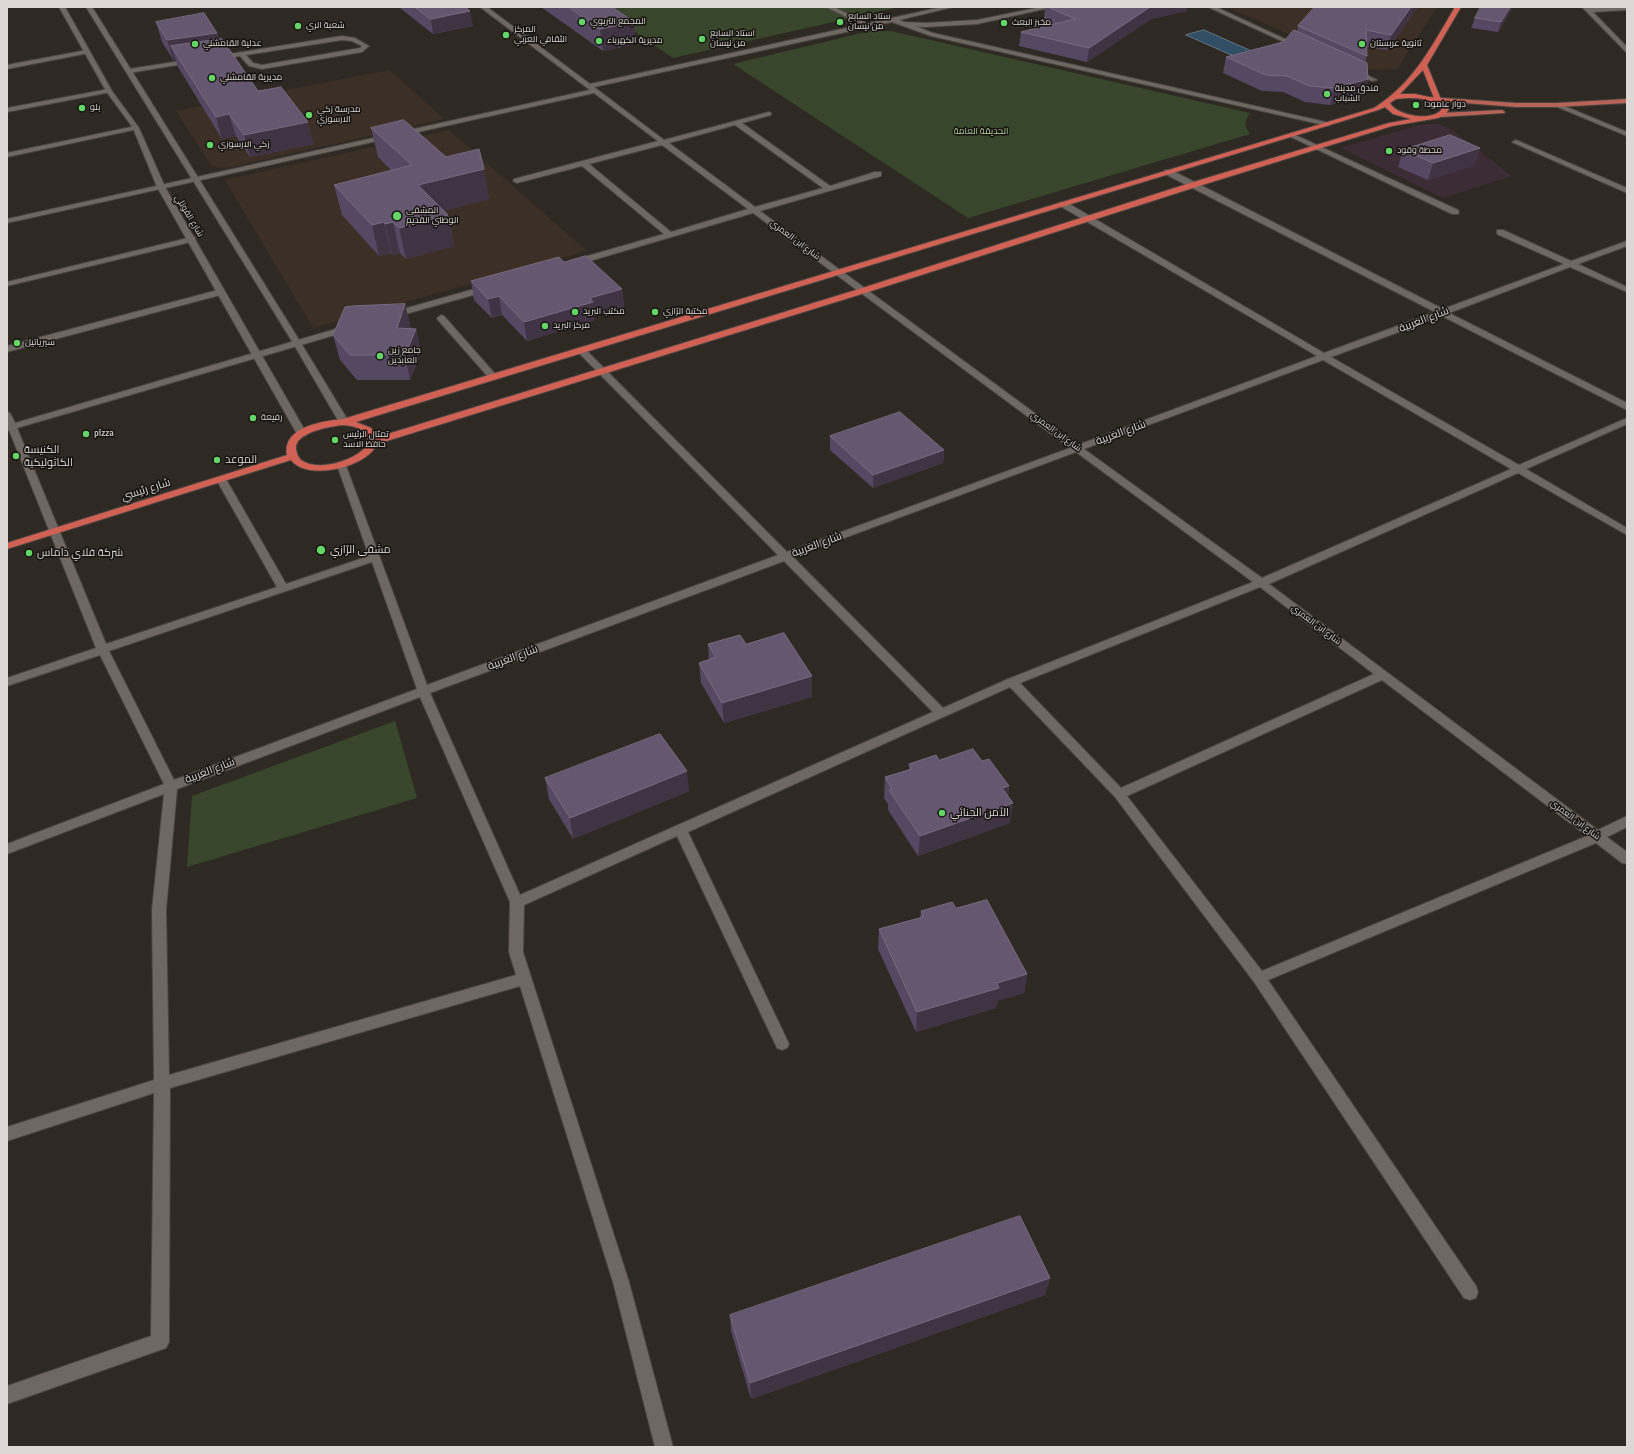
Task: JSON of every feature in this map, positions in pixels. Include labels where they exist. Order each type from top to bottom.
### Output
[{"type":"highway","points":[[344,422],[1376,109],[1394,97],[1424,65],[1458,7]]},
{"type":"highway","points":[[1424,65],[1435,100]]},
{"type":"highway","points":[[374,442],[372,434],[367,428],[357,424],[344,422],[329,423],[314,427],[302,434],[294,441],[290,449],[292,457],[298,462],[312,467],[329,468],[342,465],[354,461],[364,455],[374,442],[602,370],[862,291],[1086,218],[1391,124],[1441,116],[1445,113],[1446,109],[1435,100],[1411,96],[1394,97]]},
{"type":"highway","points":[[1386,103],[1388,108],[1398,114],[1429,118]]},
{"type":"highway","name":"شارع رئيسي","points":[[7,546],[292,457]]},
{"type":"main road","points":[[1435,100],[1496,105],[1557,105],[1627,101]]},
{"type":"main road","points":[[1441,116],[1526,110],[1557,105]]},
{"type":"street","name":"شارع القوتلي","points":[[62,7],[109,91],[136,128],[161,187],[302,434]]},
{"type":"street","points":[[89,7],[297,343],[344,422]]},
{"type":"street","name":"شارع ابن العمري","points":[[483,7],[862,291],[1261,583],[1627,859]]},
{"type":"street","points":[[829,7],[869,26]]},
{"type":"street","points":[[589,86],[869,26],[950,7]]},
{"type":"street","points":[[903,24],[926,25],[977,22],[1050,7]]},
{"type":"street","points":[[1211,7],[1302,48]]},
{"type":"street","points":[[1587,8],[1627,8]]},
{"type":"street","points":[[1587,8],[1627,50]]},
{"type":"street","points":[[893,20],[931,34],[1328,124]]},
{"type":"street","points":[[212,58],[342,38],[353,39],[366,46],[362,50],[262,67],[251,65],[242,54]]},
{"type":"street","points":[[7,67],[87,52]]},
{"type":"street","points":[[129,71],[197,61]]},
{"type":"street","points":[[1345,67],[1374,80]]},
{"type":"street","points":[[7,110],[109,91]]},
{"type":"street","points":[[7,221],[596,91]]},
{"type":"street","points":[[1557,105],[1627,134]]},
{"type":"street","points":[[518,181],[769,114]]},
{"type":"street","points":[[737,123],[828,188]]},
{"type":"street","points":[[7,155],[136,128]]},
{"type":"street","points":[[1291,135],[1455,212]]},
{"type":"street","points":[[1516,142],[1627,191]]},
{"type":"street","points":[[583,163],[670,234]]},
{"type":"street","points":[[1168,172],[1627,407]]},
{"type":"street","points":[[562,266],[878,174]]},
{"type":"street","points":[[1063,204],[1627,532]]},
{"type":"street","points":[[1500,232],[1627,290]]},
{"type":"street","points":[[7,284],[192,239]]},
{"type":"street","name":"شارع الغربية","points":[[7,849],[422,691],[1078,449],[1627,243]]},
{"type":"street","points":[[386,317],[493,286]]},
{"type":"street","points":[[7,350],[221,292]]},
{"type":"street","points":[[441,318],[493,377]]},
{"type":"street","points":[[9,427],[355,326]]},
{"type":"street","points":[[581,350],[941,713]]},
{"type":"street","points":[[7,415],[9,427],[103,650],[171,786],[159,910],[162,1084],[160,1342],[7,1395]]},
{"type":"street","points":[[517,902],[1012,682],[1261,583],[1627,420]]},
{"type":"street","points":[[342,465],[422,691],[517,902],[516,952],[621,1282],[664,1447]]},
{"type":"street","points":[[221,479],[283,589]]},
{"type":"street","points":[[7,682],[374,558]]},
{"type":"street","points":[[1119,794],[1383,675]]},
{"type":"street","points":[[1012,682],[1119,794],[1259,978],[1470,1292]]},
{"type":"street","points":[[1259,978],[1597,836],[1627,821]]},
{"type":"street","points":[[680,829],[782,1044]]},
{"type":"street","points":[[7,1134],[162,1084],[524,979]]},
{"type":"shaded area","name":"ثانوية عربستان","points":[[1227,7],[1437,7],[1397,69],[1370,70]]},
{"type":"shaded area","name":"مدرسة زكي الارسوزي","points":[[390,70],[444,119],[227,168],[212,167],[176,111]]},
{"type":"shaded area","points":[[1427,124],[1440,124],[1455,132],[1512,176],[1443,198],[1341,148]]},
{"type":"shaded area","name":"المشفى الوطني القديم","points":[[449,130],[587,251],[313,328],[225,180]]},
{"type":"green space","name":"استاد السابع من نيسان","points":[[599,7],[900,7],[673,58]]},
{"type":"green space","name":"الحديقة العامة","points":[[870,31],[891,31],[1250,113],[1246,123],[1250,134],[968,218],[733,64]]},
{"type":"green space","points":[[395,721],[417,798],[187,867],[192,796]]},
{"type":"water","points":[[1204,30],[1256,53],[1238,58],[1186,35]]},
{"type":"building","points":[[415,7],[465,7],[470,11],[431,19]]},
{"type":"building","points":[[569,7],[612,7],[634,22],[600,29]]},
{"type":"building","points":[[1048,7],[1150,7],[1089,48],[1021,32],[1075,19]]},
{"type":"building","points":[[1315,7],[1411,7],[1391,35],[1366,30],[1367,56],[1298,26]]},
{"type":"building","points":[[1481,7],[1510,7],[1501,22],[1475,18]]},
{"type":"building","points":[[204,13],[217,33],[167,40],[156,22]]},
{"type":"building","points":[[1294,30],[1367,63],[1368,79],[1334,88],[1309,86],[1287,76],[1266,75],[1226,57],[1283,42]]},
{"type":"building","points":[[222,39],[258,91],[281,87],[308,122],[244,135],[229,114],[216,117],[171,46]]},
{"type":"building","points":[[404,120],[446,157],[479,149],[484,169],[418,185],[448,215],[399,228],[393,222],[385,224],[384,222],[372,225],[334,185],[412,165],[371,128]]},
{"type":"building","points":[[1450,135],[1480,148],[1433,163],[1403,150]]},
{"type":"building","points":[[586,256],[622,289],[590,298],[593,302],[524,322],[499,296],[488,299],[471,281],[559,257],[564,262]]},
{"type":"building","points":[[405,304],[397,328],[416,329],[405,355],[350,355],[333,335],[345,307]]},
{"type":"building","points":[[900,412],[944,450],[873,475],[830,436]]},
{"type":"building","points":[[784,633],[812,676],[722,703],[699,663],[716,657],[708,644],[740,635],[746,644]]},
{"type":"building","points":[[660,734],[687,771],[570,818],[545,778]]},
{"type":"building","points":[[973,749],[982,761],[989,759],[1009,786],[1002,788],[1013,803],[920,836],[889,790],[892,789],[885,777],[912,769],[909,764],[936,755],[939,760]]},
{"type":"building","points":[[987,900],[1027,974],[997,983],[999,988],[917,1012],[879,929],[923,917],[921,911],[952,902],[956,908]]},
{"type":"building","points":[[1020,1216],[1050,1278],[750,1383],[730,1315]]},
{"type":"place","name":"المجمع التربوي","points":[[582,22]]},
{"type":"place","name":"ستاد السابع من نيسان","points":[[840,22]]},
{"type":"place","name":"مخبز البعث","points":[[1004,23]]},
{"type":"place","name":"شعبة الري","points":[[298,26]]},
{"type":"place","name":"المركز الثقافي العربي","points":[[506,35]]},
{"type":"place","name":"استاد السابع من نيسان","points":[[702,39]]},
{"type":"place","name":"مديرية الكهرباء","points":[[599,41]]},
{"type":"place","name":"عدلية القامشلي","points":[[195,44]]},
{"type":"place","name":"ثانوية عربستان","points":[[1362,44]]},
{"type":"place","name":"مديرية القامشلي","points":[[212,78]]},
{"type":"place","name":"فندق مدينة الشباب","points":[[1327,94]]},
{"type":"place","name":"دوار عامودا","points":[[1416,105]]},
{"type":"place","name":"بلو","points":[[82,108]]},
{"type":"place","name":"مدرسة زكي الارسوزي","points":[[309,115]]},
{"type":"place","name":"زكي الارسوزي","points":[[210,145]]},
{"type":"place","name":"محطة وقود","points":[[1389,151]]},
{"type":"place","name":"المشفى الوطني القديم","points":[[397,216]]},
{"type":"place","name":"مكتب البريد","points":[[575,312]]},
{"type":"place","name":"مكتبة الرّازي","points":[[655,312]]},
{"type":"place","name":"مركز البريد","points":[[545,326]]},
{"type":"place","name":"سيرياتيل","points":[[17,343]]},
{"type":"place","name":"جامع زين العابدين","points":[[380,356]]},
{"type":"place","name":"رفيعة","points":[[253,418]]},
{"type":"place","name":"pîzza","points":[[86,434]]},
{"type":"place","name":"تمثال الرئيس حافظ الاسد","points":[[335,440]]},
{"type":"place","name":"الكنيسة الكاثوليكية","points":[[16,456]]},
{"type":"place","name":"الموعد","points":[[217,460]]},
{"type":"place","name":"مشفى الرّازي","points":[[321,550]]},
{"type":"place","name":"شركة فلاي داماس","points":[[29,553]]},
{"type":"place","name":"الأمن الجنائي","points":[[942,813]]}]
